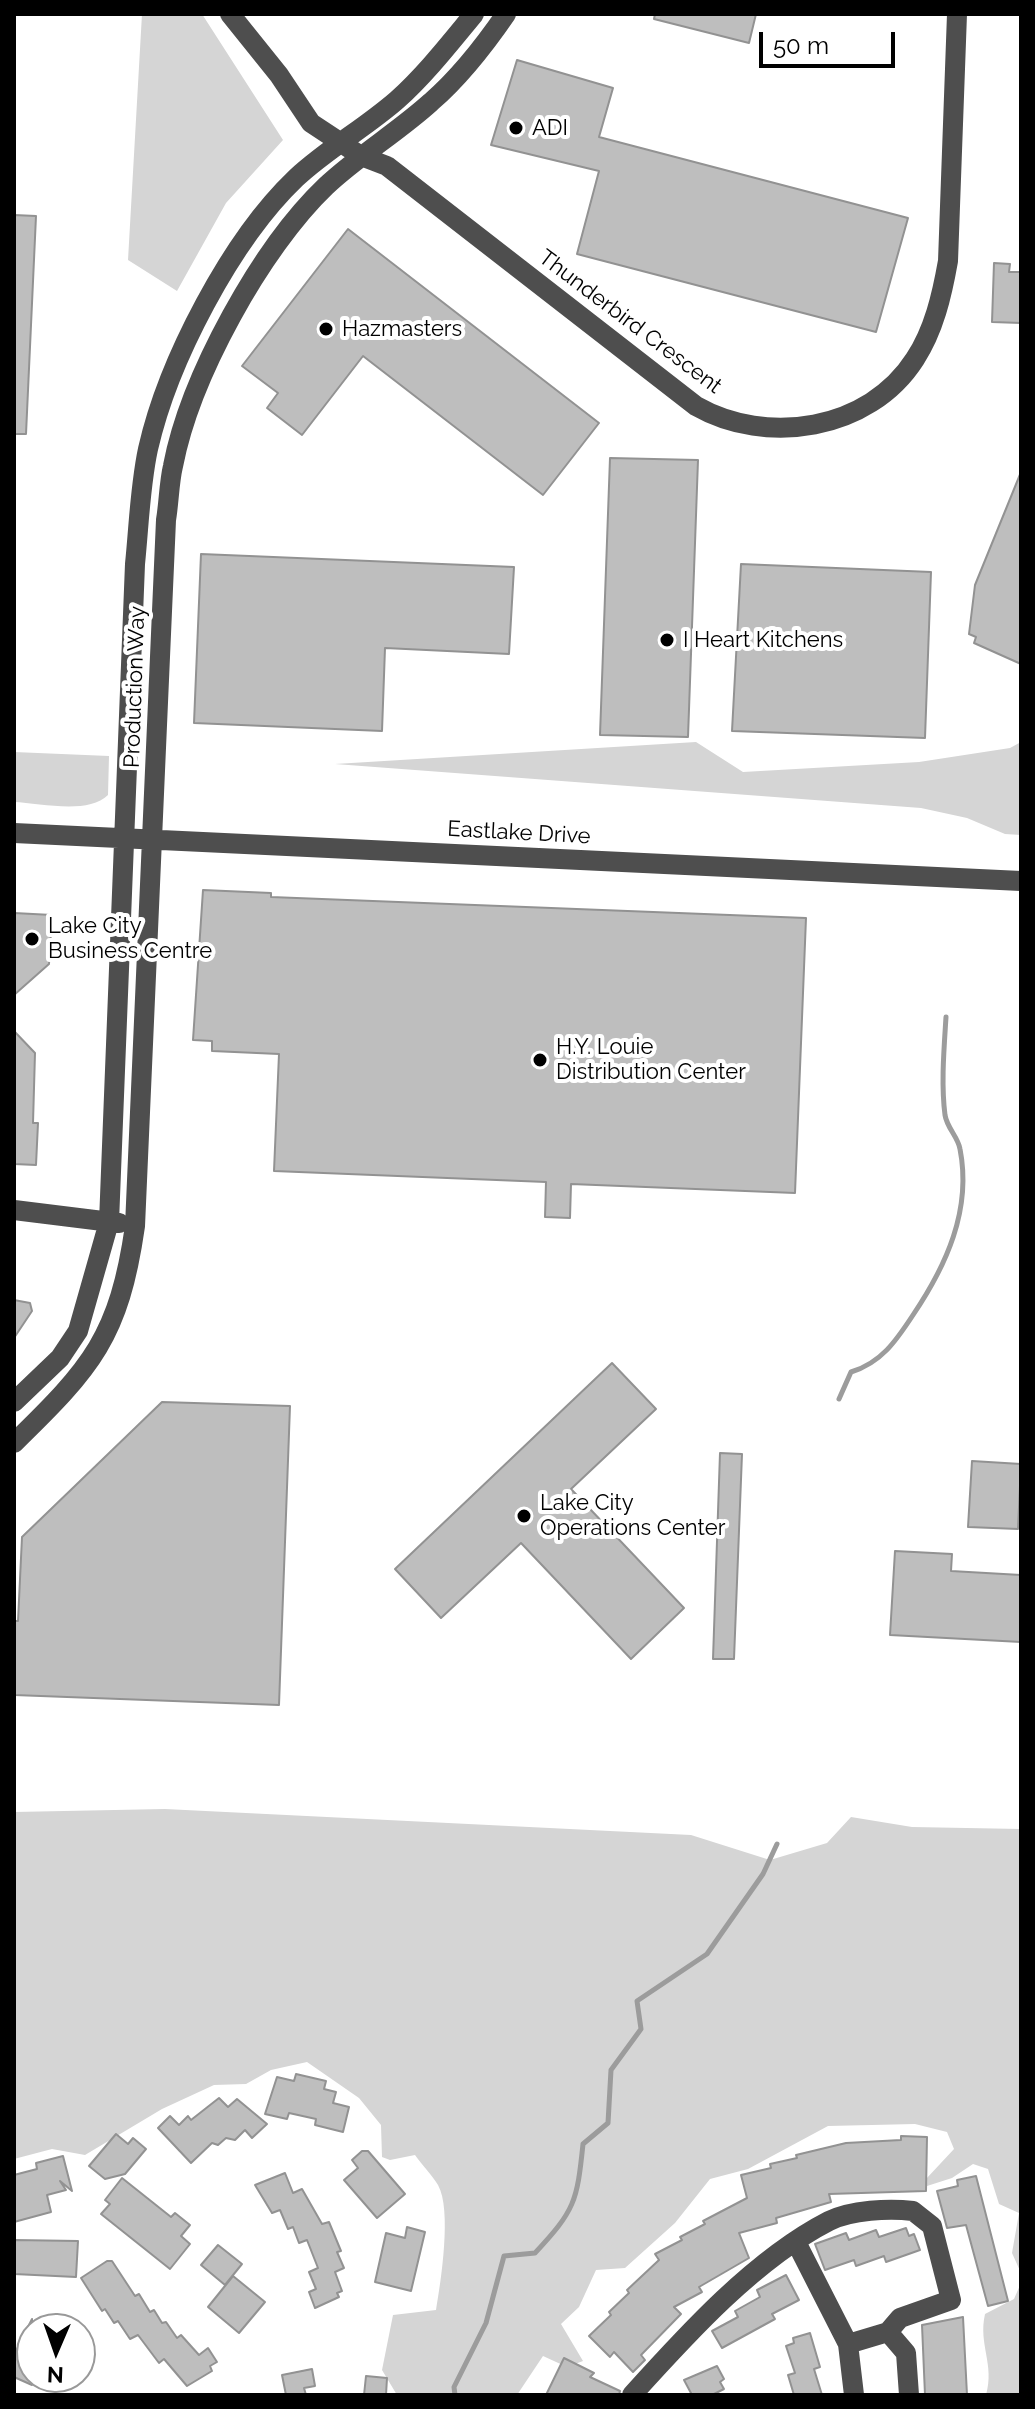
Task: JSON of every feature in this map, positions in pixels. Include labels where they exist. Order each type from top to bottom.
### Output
[{"type":"street","name":"Thunderbird Crescent","points":[[230,14],[279,75],[311,123],[361,156],[387,166],[696,406],[756,427],[812,426],[860,408],[913,362],[934,319],[949,249],[957,14]]},
{"type":"street","name":"Production Way","points":[[14,1402],[60,1358],[78,1331],[109,1222],[135,564],[144,470],[156,419],[191,337],[239,247],[295,179],[339,141],[397,100],[474,14]]},
{"type":"street","name":"Production Way","points":[[14,1443],[66,1393],[109,1333],[125,1289],[135,1226],[166,520],[173,465],[184,427],[224,331],[267,255],[326,186],[439,95],[506,14]]},
{"type":"street","name":"Eastlake Drive","points":[[14,833],[1021,881]]},
{"type":"street","points":[[14,1210],[135,1226]]},
{"type":"street","points":[[632,2395],[698,2322],[796,2242],[841,2216],[913,2211],[932,2226],[951,2300],[900,2318],[888,2332],[848,2344]]},
{"type":"street","points":[[796,2242],[848,2344],[852,2357],[854,2395]]},
{"type":"street","points":[[888,2332],[906,2353],[909,2395]]},
{"type":"shaded area","points":[[142,14],[202,14],[283,140],[226,203],[177,291],[128,260]]},
{"type":"shaded area","points":[[696,742],[743,772],[919,762],[1010,748],[1021,742],[1021,835],[1005,834],[967,818],[921,808],[335,764]]},
{"type":"shaded area","points":[[14,752],[109,756],[108,795],[89,805],[76,806],[14,802]]},
{"type":"shaded area","points":[[165,1809],[691,1835],[770,1860],[827,1843],[851,1817],[912,1827],[1021,1829],[1021,2273],[1012,2253],[1019,2213],[999,2204],[988,2169],[973,2164],[952,2178],[927,2186],[926,2179],[954,2149],[947,2132],[915,2124],[828,2126],[748,2169],[710,2179],[675,2223],[625,2268],[596,2270],[579,2307],[561,2324],[583,2361],[567,2367],[543,2356],[517,2395],[397,2395],[382,2370],[393,2315],[436,2310],[445,2228],[442,2196],[436,2181],[415,2155],[390,2160],[382,2157],[381,2125],[359,2098],[307,2062],[271,2070],[246,2084],[214,2085],[162,2109],[85,2155],[52,2149],[14,2159],[14,1812]]},
{"type":"shaded area","points":[[1021,2283],[1021,2395],[986,2395],[989,2374],[983,2335],[985,2314],[1014,2299]]},
{"type":"building","points":[[655,14],[756,14],[749,43],[654,19]]},
{"type":"building","points":[[517,60],[613,88],[599,137],[908,218],[876,332],[577,254],[599,171],[491,145]]},
{"type":"building","points":[[14,215],[36,216],[26,434],[14,434]]},
{"type":"building","points":[[348,229],[599,423],[543,495],[363,356],[302,435],[267,408],[278,393],[242,366]]},
{"type":"building","points":[[994,263],[1010,264],[1009,272],[1021,272],[1021,323],[992,322]]},
{"type":"building","points":[[610,458],[698,460],[688,737],[600,735]]},
{"type":"building","points":[[1021,472],[1021,664],[974,643],[976,637],[969,634],[975,585]]},
{"type":"building","points":[[201,554],[514,567],[509,654],[385,648],[382,731],[194,723]]},
{"type":"building","points":[[741,564],[931,572],[925,738],[732,731]]},
{"type":"building","name":"H.Y. Louie Distribution Center","points":[[203,890],[271,893],[271,897],[806,918],[795,1193],[571,1184],[570,1218],[545,1217],[546,1182],[274,1171],[279,1054],[212,1051],[212,1041],[193,1040]]},
{"type":"building","name":"Lake City Business Centre","points":[[14,913],[52,915],[49,964],[14,995]]},
{"type":"building","points":[[14,1031],[35,1053],[33,1123],[38,1123],[36,1165],[14,1164]]},
{"type":"building","points":[[14,1300],[30,1303],[32,1311],[14,1338]]},
{"type":"building","name":"Lake City Operations Center","points":[[612,1363],[656,1409],[571,1489],[684,1608],[631,1659],[521,1543],[441,1618],[395,1569]]},
{"type":"building","points":[[162,1402],[290,1406],[279,1705],[14,1695],[14,1621],[18,1621],[22,1537]]},
{"type":"building","points":[[720,1453],[742,1454],[734,1659],[713,1659]]},
{"type":"building","points":[[972,1461],[1021,1464],[1018,1529],[968,1527]]},
{"type":"building","points":[[895,1551],[952,1554],[951,1571],[1021,1575],[1021,1642],[890,1635]]},
{"type":"building","points":[[296,2074],[326,2081],[324,2089],[336,2092],[333,2103],[349,2107],[343,2132],[315,2125],[316,2119],[289,2113],[287,2119],[265,2114],[277,2077],[294,2081]]},
{"type":"building","points":[[219,2098],[228,2107],[237,2099],[267,2124],[252,2138],[245,2130],[235,2140],[226,2138],[218,2145],[212,2143],[191,2163],[158,2128],[170,2116],[179,2125],[188,2116],[191,2120]]},
{"type":"building","points":[[116,2134],[128,2144],[133,2138],[146,2149],[125,2174],[105,2179],[89,2166]]},
{"type":"building","points":[[901,2136],[927,2137],[926,2191],[829,2194],[831,2202],[776,2218],[777,2223],[739,2233],[749,2258],[699,2287],[702,2292],[674,2307],[681,2314],[641,2355],[645,2360],[633,2372],[614,2352],[610,2357],[589,2336],[611,2315],[609,2312],[629,2293],[627,2290],[659,2260],[655,2254],[682,2240],[680,2237],[705,2224],[703,2221],[747,2198],[741,2175],[771,2168],[770,2164],[797,2158],[796,2155],[846,2143],[901,2140]]},
{"type":"building","points":[[362,2151],[368,2151],[405,2194],[377,2218],[344,2180],[358,2168],[352,2160]]},
{"type":"building","points":[[63,2156],[72,2191],[60,2181],[66,2190],[47,2195],[51,2212],[14,2222],[14,2175],[37,2169],[36,2163]]},
{"type":"building","points":[[285,2173],[293,2193],[302,2189],[322,2224],[329,2222],[341,2251],[337,2252],[344,2268],[335,2272],[342,2291],[337,2293],[339,2297],[315,2308],[309,2292],[316,2289],[309,2272],[318,2268],[307,2240],[299,2243],[293,2227],[288,2229],[280,2210],[272,2213],[255,2185]]},
{"type":"building","points":[[976,2176],[1008,2301],[988,2306],[966,2225],[947,2228],[937,2191],[958,2186],[957,2180]]},
{"type":"building","points":[[122,2178],[171,2217],[175,2213],[190,2225],[181,2236],[190,2244],[170,2269],[101,2214],[110,2204],[105,2200]]},
{"type":"building","points":[[407,2227],[425,2232],[411,2291],[375,2282],[386,2233],[405,2238]]},
{"type":"building","points":[[906,2228],[909,2236],[914,2234],[920,2250],[886,2262],[884,2256],[856,2266],[854,2260],[825,2270],[815,2244],[846,2233],[849,2240],[876,2230],[879,2237]]},
{"type":"building","points":[[14,2240],[78,2241],[76,2277],[14,2274]]},
{"type":"building","points":[[218,2245],[242,2264],[225,2285],[201,2265]]},
{"type":"building","points":[[107,2261],[112,2261],[135,2296],[139,2294],[150,2312],[154,2310],[177,2338],[181,2335],[199,2355],[208,2348],[217,2362],[210,2366],[212,2371],[187,2386],[164,2359],[159,2363],[138,2335],[130,2339],[118,2321],[114,2323],[105,2309],[102,2311],[81,2278]]},
{"type":"building","points":[[786,2275],[799,2300],[772,2314],[775,2319],[722,2348],[712,2331],[738,2317],[735,2311],[760,2297],[757,2290]]},
{"type":"building","points":[[233,2276],[265,2302],[239,2333],[208,2307]]},
{"type":"building","points":[[963,2317],[967,2395],[925,2395],[922,2325]]},
{"type":"building","points":[[810,2333],[820,2367],[814,2369],[822,2395],[794,2395],[788,2375],[795,2373],[786,2346],[794,2343],[793,2338]]},
{"type":"building","points":[[16,2351],[16,2378],[14,2377]]},
{"type":"building","points":[[564,2358],[594,2373],[590,2377],[620,2391],[619,2395],[546,2395]]},
{"type":"building","points":[[717,2366],[724,2379],[720,2382],[724,2389],[712,2395],[692,2395],[684,2380]]},
{"type":"building","points":[[312,2369],[315,2386],[304,2388],[306,2395],[286,2395],[282,2375]]},
{"type":"building","points":[[366,2376],[387,2378],[386,2395],[364,2395]]},
{"type":"waterway","points":[[839,1399],[851,1372],[871,1363],[887,1350],[925,1296],[946,1257],[959,1215],[963,1172],[959,1145],[945,1115],[946,1017]]},
{"type":"waterway","points":[[455,2395],[454,2387],[486,2323],[504,2256],[535,2253],[559,2226],[572,2204],[583,2144],[608,2123],[611,2070],[641,2029],[637,2001],[707,1954],[763,1874],[777,1844]]},
{"type":"place","name":"ADI","points":[[516,128]]},
{"type":"place","name":"Hazmasters","points":[[326,329]]},
{"type":"place","name":"I Heart Kitchens","points":[[667,640]]},
{"type":"place","name":"Lake City Business Centre","points":[[32,939]]},
{"type":"place","name":"H.Y. Louie Distribution Center","points":[[540,1060]]},
{"type":"place","name":"Lake City Operations Center","points":[[524,1516]]}]
